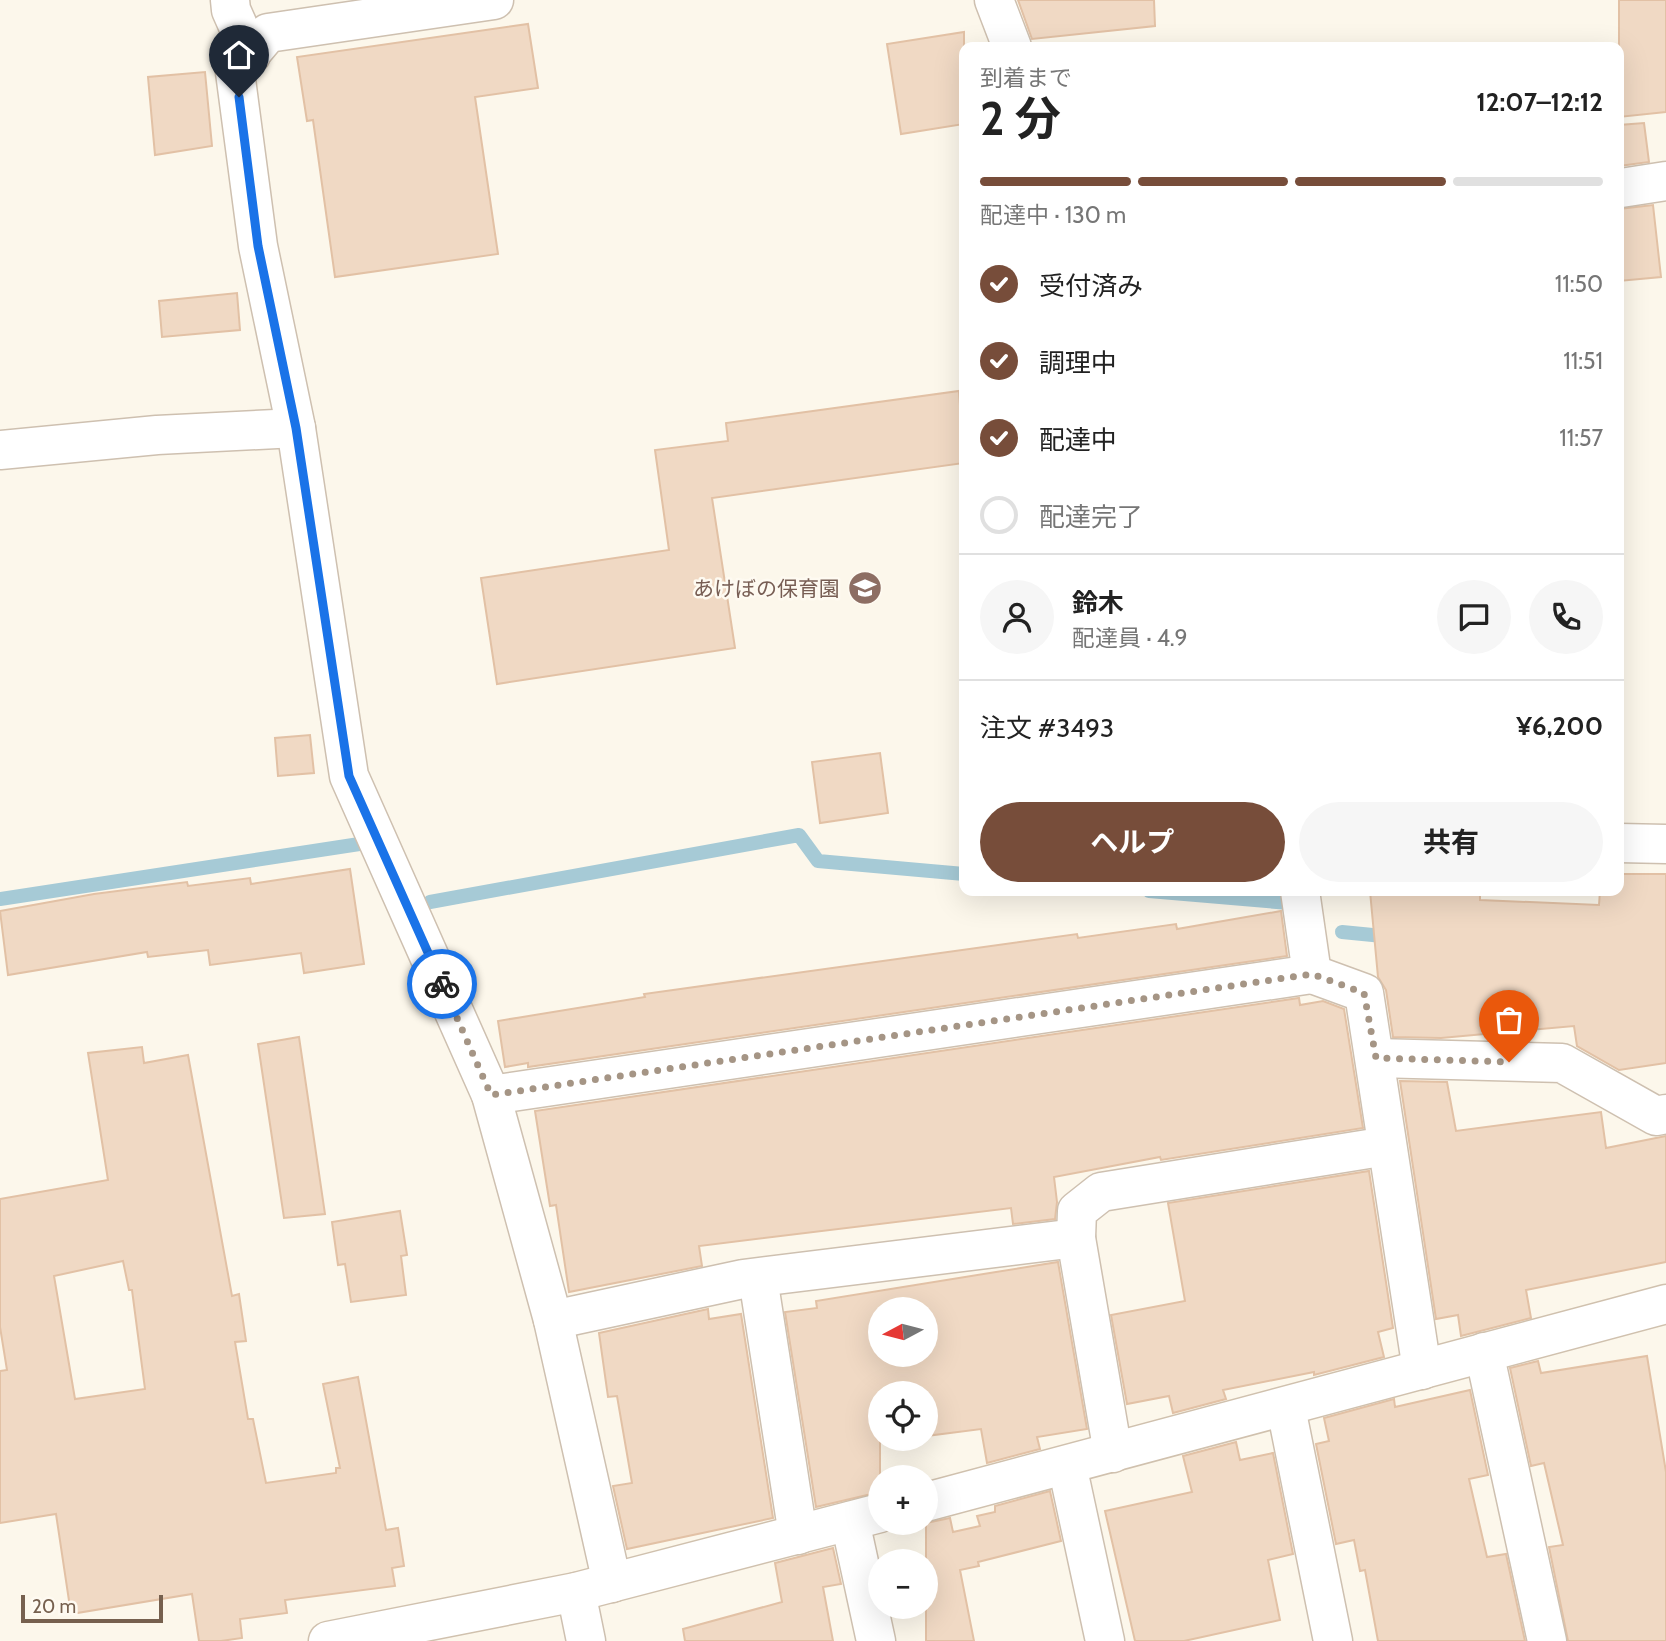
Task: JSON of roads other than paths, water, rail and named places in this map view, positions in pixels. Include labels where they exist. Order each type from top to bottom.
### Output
[{"type":"street","points":[[230,0],[231,10],[251,55]]},
{"type":"street","points":[[494,0],[268,33],[235,72],[258,246],[296,428],[349,776],[491,1095],[554,1320],[594,1587],[586,1641]]},
{"type":"street","points":[[994,0],[1010,42]]},
{"type":"street","points":[[1624,188],[1666,181]]},
{"type":"street","points":[[0,450],[157,435],[296,428]]},
{"type":"street","points":[[1624,843],[1666,844]]},
{"type":"street","points":[[1301,896],[1312,974]]},
{"type":"street","points":[[491,1095],[1312,974],[1364,993],[1422,1370]]},
{"type":"street","points":[[1376,1058],[1562,1063],[1656,1116],[1666,1114]]},
{"type":"street","points":[[1113,1452],[1076,1238],[1077,1211],[1101,1192],[1387,1146]]},
{"type":"street","points":[[554,1320],[758,1278],[1076,1238]]},
{"type":"street","points":[[758,1278],[797,1535]]},
{"type":"street","points":[[938,1499],[1286,1408],[1666,1304]]},
{"type":"street","points":[[1484,1352],[1547,1641]]},
{"type":"street","points":[[1286,1408],[1333,1641]]},
{"type":"street","points":[[1067,1465],[1105,1641]]},
{"type":"street","points":[[328,1641],[594,1587],[865,1517],[876,1641]]},
{"type":"waterway","points":[[430,902],[799,835],[818,861],[959,874]]},
{"type":"waterway","points":[[0,899],[366,843]]},
{"type":"waterway","points":[[1207,896],[1289,903]]},
{"type":"waterway","points":[[1342,932],[1393,937]]},
{"type":"place","name":"あけぼの保育園","points":[[865,588]]}]
